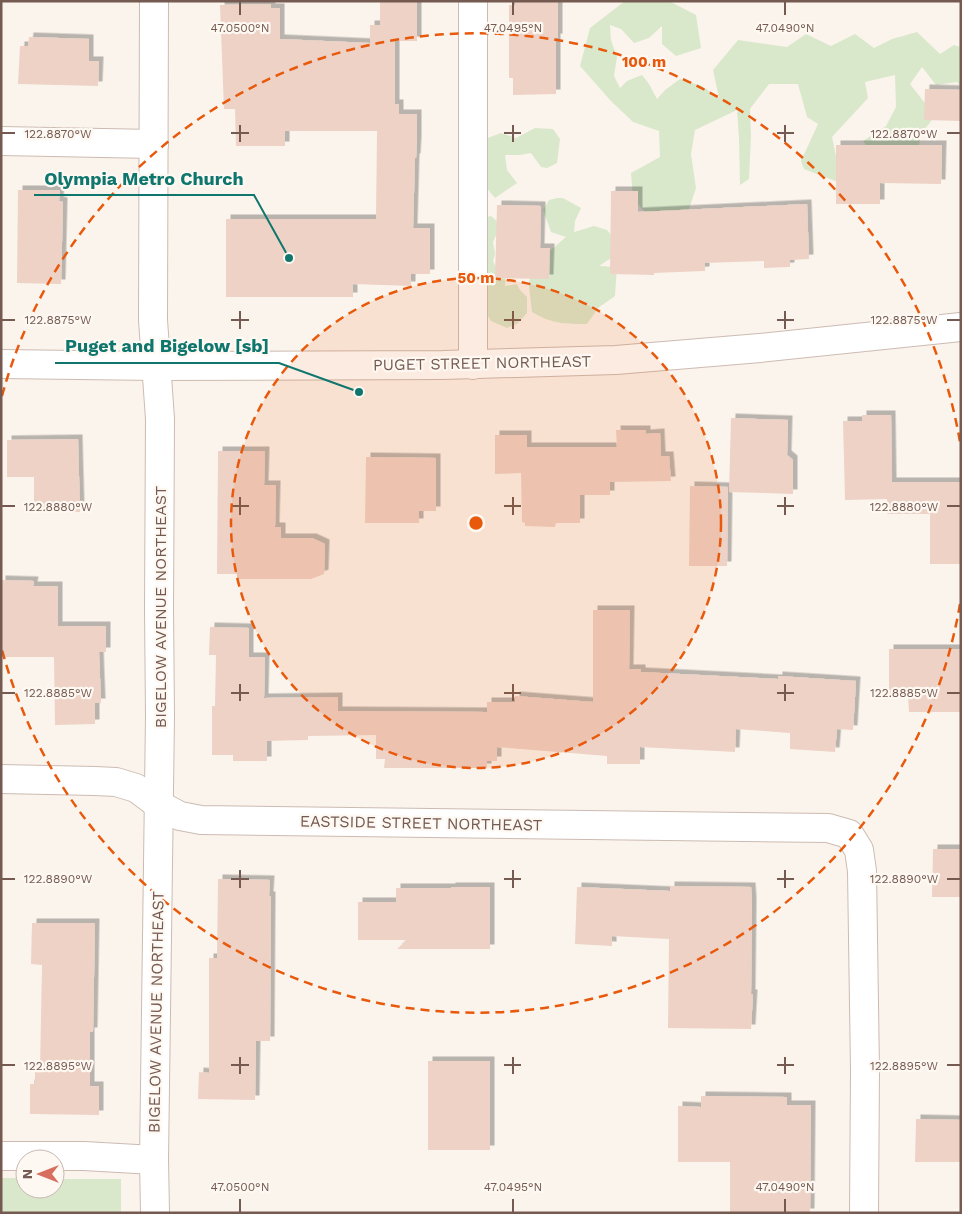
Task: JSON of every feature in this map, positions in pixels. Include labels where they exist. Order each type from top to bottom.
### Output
[{"type":"street","name":"BIGELOW AVENUE NORTHEAST","points":[[154,1],[153,320],[160,419],[155,1213]]},
{"type":"street","points":[[473,1],[473,365]]},
{"type":"street","points":[[1,141],[154,144]]},
{"type":"street","name":"PUGET STREET NORTHEAST","points":[[1,364],[156,366],[473,365],[616,360],[760,348],[961,327]]},
{"type":"street","name":"EASTSIDE STREET NORTHEAST","points":[[1,779],[116,782],[136,788],[159,805],[180,816],[201,820],[828,828],[848,834],[860,850],[862,871],[866,1070],[864,1213]]},
{"type":"street","points":[[1,1156],[84,1156],[154,1160]]},
{"type":"green space","points":[[625,1],[669,1],[696,15],[701,48],[676,56],[662,44],[662,26],[649,38],[634,43],[621,29],[610,25],[611,40],[617,57],[614,76],[620,88],[627,81],[642,75],[657,99],[665,90],[680,79],[702,86],[719,98],[713,70],[738,40],[787,47],[806,34],[831,46],[855,34],[874,48],[892,39],[917,32],[940,54],[954,45],[961,47],[961,87],[957,82],[936,85],[922,67],[910,84],[935,116],[921,134],[915,166],[885,172],[863,141],[886,126],[896,107],[895,75],[865,82],[868,98],[832,137],[837,161],[838,182],[804,169],[801,161],[818,124],[807,117],[798,84],[769,84],[750,109],[749,179],[740,185],[737,110],[695,130],[691,154],[696,188],[686,218],[652,220],[633,199],[631,173],[660,157],[659,131],[633,122],[610,100],[580,66],[590,28]]},
{"type":"green space","points":[[535,128],[553,129],[560,139],[557,163],[547,168],[541,167],[531,153],[505,155],[507,170],[517,183],[495,198],[484,185],[485,139],[501,133],[516,138]]},
{"type":"green space","points":[[563,198],[581,208],[575,221],[574,232],[594,226],[607,230],[616,241],[616,255],[599,266],[617,267],[615,296],[598,308],[587,324],[558,322],[546,319],[532,312],[529,286],[531,264],[566,237],[551,232],[543,210],[549,200]]},
{"type":"green space","points":[[491,216],[497,221],[497,233],[493,242],[495,254],[493,261],[498,271],[506,275],[505,286],[517,284],[527,297],[527,313],[517,324],[507,328],[491,321],[478,299],[486,217]]},
{"type":"green space","points":[[1,1178],[15,1178],[15,1199],[65,1199],[65,1179],[121,1179],[121,1213],[1,1213]]},
{"type":"building","points":[[380,1],[417,1],[417,41],[395,41],[395,104],[399,104],[399,114],[417,114],[413,228],[430,228],[430,274],[411,274],[411,286],[353,284],[353,297],[226,297],[226,219],[376,219],[377,131],[285,131],[285,146],[236,146],[235,109],[224,109],[220,5],[271,4],[271,8],[280,8],[280,39],[370,43],[370,25],[380,25]]},
{"type":"building","points":[[515,1],[558,1],[556,94],[513,95],[513,78],[509,78],[509,5],[515,5]]},
{"type":"building","points":[[29,37],[89,39],[89,61],[99,61],[98,86],[18,84],[20,46],[28,46]]},
{"type":"building","points":[[925,89],[961,90],[961,121],[924,120]]},
{"type":"building","points":[[836,145],[942,145],[941,184],[880,183],[880,204],[836,204]]},
{"type":"building","points":[[18,190],[60,190],[59,201],[63,202],[61,284],[17,283]]},
{"type":"building","points":[[611,191],[638,191],[638,212],[807,204],[809,259],[790,260],[790,267],[764,268],[764,261],[705,263],[705,271],[654,273],[654,275],[610,274]]},
{"type":"building","points":[[497,205],[541,206],[540,248],[550,248],[549,279],[495,278]]},
{"type":"building","points":[[862,415],[891,415],[892,482],[961,482],[961,564],[930,564],[930,514],[887,514],[887,499],[845,500],[843,421],[862,421]]},
{"type":"building","points":[[731,418],[788,420],[787,455],[793,460],[793,494],[729,492]]},
{"type":"building","points":[[616,430],[646,430],[646,434],[660,433],[661,456],[669,456],[671,481],[610,482],[610,495],[580,495],[580,523],[556,523],[555,527],[525,526],[525,523],[522,522],[521,473],[495,474],[495,435],[527,435],[527,447],[617,447]]},
{"type":"building","points":[[78,439],[80,512],[34,512],[34,477],[7,477],[7,440]]},
{"type":"building","points":[[218,451],[265,451],[264,485],[276,485],[275,527],[281,527],[281,538],[312,538],[325,544],[324,574],[311,579],[237,579],[237,574],[217,574]]},
{"type":"building","points":[[366,457],[436,458],[436,511],[419,511],[419,523],[365,523]]},
{"type":"building","points":[[690,486],[728,487],[727,566],[689,566]]},
{"type":"building","points":[[1,580],[34,581],[33,586],[58,586],[58,626],[106,626],[106,652],[99,652],[101,703],[95,703],[95,724],[55,725],[54,657],[1,657]]},
{"type":"building","points":[[593,610],[630,610],[629,669],[641,669],[641,672],[778,679],[778,676],[856,681],[853,730],[837,729],[835,752],[790,749],[790,733],[736,729],[735,752],[640,747],[640,764],[607,764],[607,756],[497,747],[497,761],[487,761],[487,768],[384,768],[385,759],[376,759],[376,735],[308,736],[308,740],[267,741],[267,761],[233,761],[233,755],[212,755],[212,706],[215,706],[216,655],[209,655],[210,627],[249,628],[249,657],[265,657],[264,698],[338,697],[338,711],[487,712],[487,702],[515,702],[515,696],[593,702]]},
{"type":"building","points":[[889,649],[961,649],[961,712],[909,712],[908,696],[889,696]]},
{"type":"building","points":[[933,849],[961,849],[961,897],[932,897]]},
{"type":"building","points":[[218,879],[270,880],[270,1041],[256,1041],[255,1100],[198,1099],[199,1072],[209,1073],[209,958],[217,958]]},
{"type":"building","points":[[670,886],[751,887],[751,994],[753,994],[751,1029],[668,1028],[669,939],[612,936],[612,946],[575,944],[577,887],[670,891]]},
{"type":"building","points":[[490,887],[490,949],[397,949],[407,940],[358,940],[358,902],[396,902],[396,888]]},
{"type":"building","points":[[32,923],[95,923],[93,1032],[90,1032],[90,1086],[99,1086],[99,1115],[30,1114],[30,1084],[35,1084],[35,1069],[40,1069],[42,965],[31,964]]},
{"type":"building","points":[[428,1061],[490,1061],[490,1150],[428,1150]]},
{"type":"building","points":[[701,1096],[787,1097],[787,1105],[811,1105],[810,1213],[730,1213],[730,1162],[678,1162],[678,1106],[701,1107]]},
{"type":"building","points":[[916,1119],[961,1120],[961,1162],[915,1162]]},
{"type":"place","name":"Olympia Metro Church","points":[[289,258]]},
{"type":"place","name":"Puget and Bigelow [sb]","points":[[359,392]]}]
